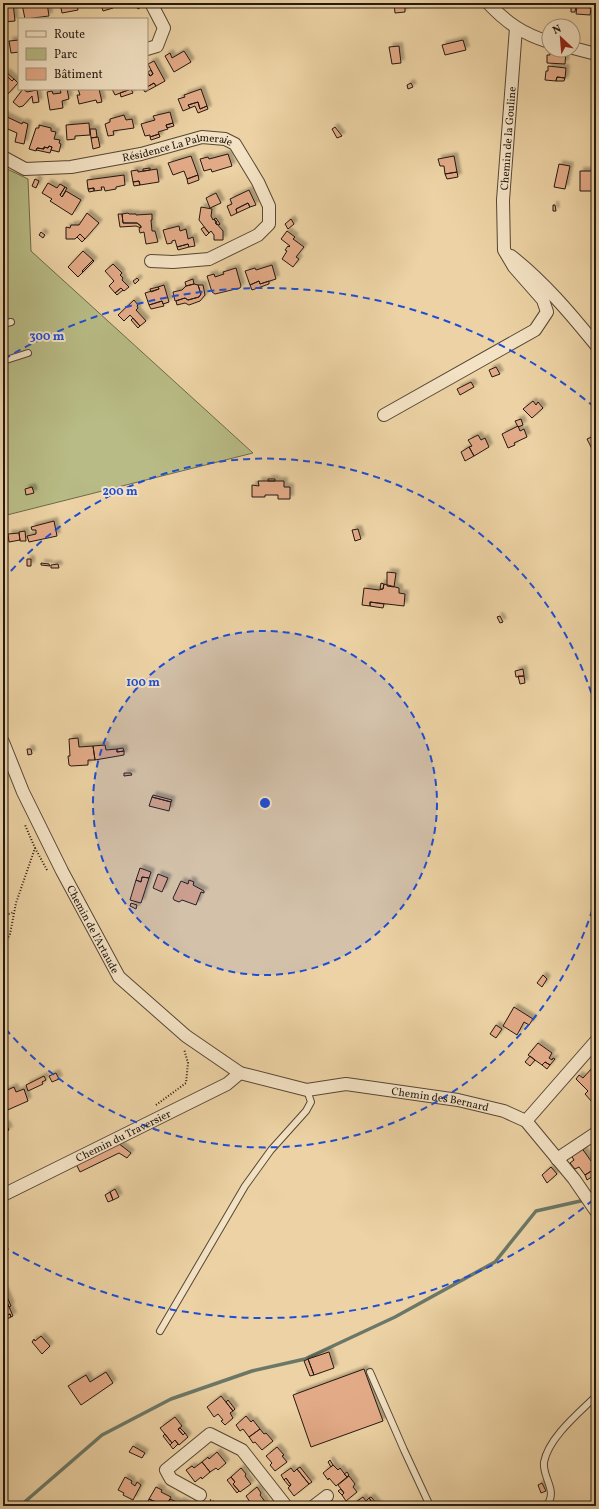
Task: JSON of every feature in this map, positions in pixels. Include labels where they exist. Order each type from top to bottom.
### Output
[{"type":"street","points":[[148,49],[157,46],[164,28],[150,3]]},
{"type":"street","points":[[488,3],[498,14],[516,28],[532,37],[541,40]]},
{"type":"street","name":"Chemin de la Gouline","points":[[504,250],[502,200],[516,28]]},
{"type":"street","points":[[581,50],[596,54]]},
{"type":"street","name":"Résidence La Palmeraie","points":[[3,157],[25,169],[71,167],[141,154],[202,137],[225,139],[235,144],[258,182],[269,206],[268,224],[258,235],[209,259],[173,262],[151,261]]},
{"type":"street","points":[[504,250],[524,266],[566,309],[596,345]]},
{"type":"street","points":[[384,415],[535,330],[547,312],[543,300],[514,267],[504,250]]},
{"type":"street","name":"Chemin de l'Artaude","points":[[3,742],[23,792],[59,864],[119,977],[186,1036],[240,1073]]},
{"type":"street","points":[[526,1121],[596,1041]]},
{"type":"street","name":"Chemin des Bernard","points":[[240,1073],[307,1090],[346,1084],[458,1100],[504,1111],[526,1121],[574,1179],[594,1209]]},
{"type":"street","name":"Chemin du Traversier","points":[[3,1195],[227,1084],[240,1073]]},
{"type":"street","points":[[557,1159],[596,1133]]},
{"type":"street","points":[[200,1495],[171,1479],[166,1470],[210,1434],[242,1450],[286,1506]]},
{"type":"street","points":[[314,1506],[327,1496]]},
{"type":"lane","points":[[3,324],[11,322]]},
{"type":"lane","points":[[3,362],[28,353]]},
{"type":"lane","points":[[160,1331],[245,1186],[271,1150],[306,1111],[311,1102],[307,1090]]},
{"type":"lane","points":[[370,1372],[430,1506]]},
{"type":"lane","points":[[546,1506],[551,1500],[552,1493],[544,1463],[548,1451],[556,1437],[596,1396]]},
{"type":"path","points":[[23,819],[35,848],[50,874]]},
{"type":"path","points":[[3,948],[10,934],[14,912],[35,848]]},
{"type":"path","points":[[3,916],[14,912]]},
{"type":"path","points":[[150,1109],[186,1083],[188,1063],[184,1049]]},
{"type":"path","points":[[200,1495],[224,1506]]},
{"type":"green space","points":[[3,167],[28,179],[31,251],[253,453],[3,516]]},
{"type":"building","points":[[13,3],[15,21],[3,22],[3,8],[7,7],[6,4]]},
{"type":"building","points":[[47,3],[49,16],[25,18],[22,4]]},
{"type":"building","points":[[60,3],[77,3],[78,10],[62,13]]},
{"type":"building","points":[[88,3],[112,3],[113,8],[103,11],[101,4],[89,7]]},
{"type":"building","points":[[135,3],[146,3],[146,4],[138,9]]},
{"type":"building","points":[[394,3],[405,3],[405,12],[395,13]]},
{"type":"building","points":[[571,4],[576,6],[575,12],[571,12]]},
{"type":"building","points":[[577,6],[591,8],[590,15],[576,14]]},
{"type":"building","points":[[18,40],[18,52],[11,53],[9,41]]},
{"type":"building","points":[[463,40],[466,50],[445,55],[442,45]]},
{"type":"building","points":[[399,46],[401,63],[392,64],[389,47]]},
{"type":"building","points":[[184,51],[191,62],[174,72],[165,56],[170,53],[172,58]]},
{"type":"building","points":[[547,58],[565,58],[565,64],[547,63]]},
{"type":"building","points":[[154,61],[165,81],[156,86],[154,83],[148,86],[148,74],[150,76],[153,74],[148,64]]},
{"type":"building","points":[[548,66],[566,68],[565,78],[557,77],[556,81],[545,80]]},
{"type":"building","points":[[151,70],[153,74],[150,76],[148,72]]},
{"type":"building","points":[[6,72],[14,79],[12,81],[5,74]]},
{"type":"building","points":[[5,74],[12,81],[14,79],[18,83],[7,95],[3,92],[3,76]]},
{"type":"building","points":[[557,77],[565,78],[564,81],[556,81]]},
{"type":"building","points":[[154,83],[156,86],[145,92],[144,90],[148,90],[148,86]]},
{"type":"building","points":[[411,83],[413,87],[408,89],[407,85]]},
{"type":"building","points":[[201,89],[207,106],[200,109],[198,102],[188,105],[190,108],[183,111],[178,99],[185,97],[184,95]]},
{"type":"building","points":[[22,90],[27,92],[37,90],[39,102],[33,103],[32,96],[23,106],[19,107],[13,102]]},
{"type":"building","points":[[60,90],[67,90],[69,99],[62,101],[63,108],[50,110],[47,92],[52,91],[53,94],[61,93]]},
{"type":"building","points":[[78,90],[99,90],[102,102],[97,103],[96,100],[79,104],[77,95],[80,95]]},
{"type":"building","points":[[112,90],[128,90],[115,95]]},
{"type":"building","points":[[132,90],[133,93],[121,97],[120,93]]},
{"type":"building","points":[[198,102],[200,109],[207,106],[208,109],[198,113],[195,106],[190,108],[188,105]]},
{"type":"building","points":[[170,112],[173,123],[166,125],[168,129],[158,132],[159,134],[150,137],[150,135],[145,136],[141,124],[155,120],[153,116]]},
{"type":"building","points":[[3,115],[22,124],[23,122],[28,124],[24,144],[15,142],[17,133],[3,127]]},
{"type":"building","points":[[124,115],[126,120],[132,119],[134,128],[113,131],[114,135],[108,136],[105,124],[110,122],[110,119]]},
{"type":"building","points":[[89,123],[90,135],[75,136],[75,139],[67,140],[66,125]]},
{"type":"building","points":[[173,123],[174,126],[167,128],[166,125]]},
{"type":"building","points":[[39,125],[51,128],[51,131],[56,132],[54,139],[60,140],[59,143],[61,144],[59,152],[51,150],[52,147],[49,146],[48,148],[44,147],[44,149],[37,148],[36,151],[29,149],[36,128],[39,128]]},
{"type":"building","points":[[335,127],[342,136],[337,138],[332,129]]},
{"type":"building","points":[[90,129],[96,129],[97,137],[91,138]]},
{"type":"building","points":[[159,134],[160,137],[151,140],[150,137]]},
{"type":"building","points":[[98,137],[100,147],[93,149],[91,138]]},
{"type":"building","points":[[49,146],[52,147],[50,153],[36,150],[37,148],[48,148]]},
{"type":"building","points":[[228,154],[232,166],[212,172],[211,169],[204,171],[200,159],[208,157],[209,159]]},
{"type":"building","points":[[191,156],[198,175],[187,179],[184,171],[173,175],[168,163]]},
{"type":"building","points":[[454,156],[457,172],[445,174],[444,166],[440,166],[438,159]]},
{"type":"building","points":[[559,164],[570,166],[565,189],[554,187]]},
{"type":"building","points":[[150,168],[150,170],[143,171],[143,169]]},
{"type":"building","points":[[157,169],[159,182],[140,185],[139,181],[133,182],[131,171],[138,170],[138,172]]},
{"type":"building","points":[[580,171],[596,171],[596,191],[580,191]]},
{"type":"building","points":[[457,172],[458,177],[447,179],[445,174]]},
{"type":"building","points":[[124,175],[125,185],[116,187],[116,189],[105,191],[104,187],[101,187],[102,190],[94,191],[94,188],[88,189],[87,180]]},
{"type":"building","points":[[198,175],[199,180],[188,184],[187,179]]},
{"type":"building","points":[[35,179],[39,181],[36,188],[32,186]]},
{"type":"building","points":[[139,181],[140,185],[134,186],[133,182]]},
{"type":"building","points":[[48,183],[57,188],[60,184],[65,187],[60,195],[62,197],[66,191],[81,200],[72,215],[50,201],[52,199],[42,193]]},
{"type":"building","points":[[65,187],[67,188],[62,197],[60,195]]},
{"type":"building","points":[[94,188],[94,191],[89,192],[88,189]]},
{"type":"building","points":[[249,190],[256,205],[250,207],[248,203],[236,209],[237,213],[231,216],[227,206],[232,204],[230,199]]},
{"type":"building","points":[[216,193],[221,203],[210,208],[206,198]]},
{"type":"building","points":[[248,203],[250,207],[237,213],[236,209]]},
{"type":"building","points":[[553,205],[555,205],[556,211],[553,211]]},
{"type":"building","points":[[201,207],[212,209],[211,216],[223,231],[223,240],[214,240],[214,235],[211,231],[209,233],[199,220]]},
{"type":"building","points":[[87,213],[99,223],[85,239],[80,234],[75,239],[66,239],[66,227],[70,228],[71,225],[79,225]]},
{"type":"building","points":[[128,213],[136,215],[152,214],[152,231],[155,231],[158,242],[146,244],[144,232],[140,233],[139,229],[141,226],[137,223],[123,223],[122,214]]},
{"type":"building","points":[[118,214],[122,214],[123,223],[137,223],[141,226],[141,228],[136,226],[120,227]]},
{"type":"building","points":[[216,218],[220,224],[219,225],[215,223],[217,222],[214,219]]},
{"type":"building","points":[[291,219],[294,224],[288,229],[285,224]]},
{"type":"building","points":[[179,226],[180,231],[186,229],[188,239],[193,237],[195,246],[189,247],[188,244],[177,247],[175,240],[172,241],[172,243],[167,244],[163,230]]},
{"type":"building","points":[[204,227],[209,233],[206,236],[201,229]]},
{"type":"building","points":[[287,231],[295,237],[293,239],[304,247],[296,257],[299,259],[293,267],[282,259],[287,251],[285,250],[288,246],[290,246],[281,239]]},
{"type":"building","points":[[41,232],[45,235],[43,238],[39,235]]},
{"type":"building","points":[[80,234],[85,239],[82,242],[77,237]]},
{"type":"building","points":[[188,244],[189,247],[178,250],[177,247]]},
{"type":"building","points":[[83,251],[93,260],[78,277],[68,267]]},
{"type":"building","points":[[93,260],[94,261],[83,272],[82,271]]},
{"type":"building","points":[[113,264],[122,273],[120,275],[123,278],[122,280],[129,287],[124,291],[121,288],[115,293],[109,286],[114,281],[105,271]]},
{"type":"building","points":[[272,265],[276,279],[260,284],[259,281],[250,285],[245,271],[255,268],[256,270]]},
{"type":"building","points":[[236,268],[241,286],[240,288],[215,294],[212,292],[207,276],[214,274],[215,277],[224,274],[223,272]]},
{"type":"building","points":[[137,278],[139,280],[135,284],[133,281]]},
{"type":"building","points":[[193,279],[194,284],[186,286],[185,282]]},
{"type":"building","points":[[259,281],[260,284],[269,281],[269,284],[252,290],[250,285]]},
{"type":"building","points":[[194,284],[198,285],[201,294],[199,297],[188,300],[185,298],[175,301],[173,292],[182,290],[186,286]]},
{"type":"building","points":[[164,285],[169,302],[163,304],[162,301],[149,305],[145,293],[159,289],[158,287]]},
{"type":"building","points":[[198,285],[203,285],[205,295],[200,301],[189,305],[185,303],[177,305],[176,301],[185,298],[188,300],[199,297],[201,294]]},
{"type":"building","points":[[158,287],[159,289],[151,292],[150,289]]},
{"type":"building","points":[[121,288],[123,290],[117,295],[115,293]]},
{"type":"building","points":[[134,300],[138,305],[136,310],[146,321],[140,326],[130,315],[124,321],[118,315]]},
{"type":"building","points":[[162,301],[164,306],[151,309],[149,305]]},
{"type":"building","points":[[133,318],[140,326],[138,328],[131,320]]},
{"type":"building","points":[[496,367],[500,374],[492,377],[489,370]]},
{"type":"building","points":[[471,382],[474,387],[460,395],[457,389]]},
{"type":"building","points":[[533,401],[536,405],[538,402],[543,408],[532,418],[523,409]]},
{"type":"building","points":[[521,419],[523,425],[518,427],[515,421]]},
{"type":"building","points":[[518,426],[520,431],[524,429],[527,437],[514,443],[515,445],[508,448],[502,434]]},
{"type":"building","points":[[478,435],[481,440],[485,438],[489,447],[474,456],[469,447],[472,446],[468,440]]},
{"type":"building","points":[[596,435],[596,447],[592,449],[587,439]]},
{"type":"building","points":[[469,447],[474,456],[465,461],[461,452]]},
{"type":"building","points":[[268,479],[275,479],[275,481],[268,481]]},
{"type":"building","points":[[258,481],[284,481],[284,487],[290,487],[290,499],[278,499],[278,495],[252,497],[252,485],[259,486]]},
{"type":"building","points":[[32,487],[34,493],[26,495],[25,489]]},
{"type":"building","points":[[54,521],[57,536],[29,542],[27,536],[36,534],[36,530],[32,530],[31,527]]},
{"type":"building","points":[[358,529],[361,539],[355,541],[352,530]]},
{"type":"building","points":[[25,531],[26,541],[20,541],[19,532]]},
{"type":"building","points":[[19,533],[20,540],[9,542],[8,534]]},
{"type":"building","points":[[27,559],[31,559],[31,566],[27,566]]},
{"type":"building","points":[[41,563],[49,564],[50,566],[41,565]]},
{"type":"building","points":[[58,564],[59,568],[51,568],[51,565]]},
{"type":"building","points":[[387,572],[396,573],[394,587],[387,586]]},
{"type":"building","points":[[381,583],[384,584],[383,589],[380,589]]},
{"type":"building","points":[[384,584],[399,588],[399,593],[405,594],[404,606],[370,602],[370,606],[362,605],[364,588],[379,590],[383,589]]},
{"type":"building","points":[[370,602],[384,604],[383,608],[370,606]]},
{"type":"building","points":[[500,616],[503,622],[500,623],[497,617]]},
{"type":"building","points":[[523,669],[524,676],[516,677],[515,671]]},
{"type":"building","points":[[518,676],[524,676],[525,683],[520,684]]},
{"type":"building","points":[[78,738],[79,747],[93,746],[95,760],[88,760],[88,765],[71,766],[69,765],[68,756],[70,756],[69,739]]},
{"type":"building","points":[[105,745],[106,750],[117,749],[117,752],[124,751],[124,755],[95,760],[93,746]]},
{"type":"building","points":[[123,748],[124,751],[117,752],[117,749]]},
{"type":"building","points":[[27,749],[31,749],[32,754],[28,755]]},
{"type":"building","points":[[124,773],[131,773],[132,775],[124,776]]},
{"type":"building","points":[[153,795],[172,800],[171,802],[152,797]]},
{"type":"building","points":[[152,797],[171,802],[169,811],[149,806]]},
{"type":"building","points":[[140,868],[151,872],[149,878],[142,877],[141,882],[136,880]]},
{"type":"building","points":[[158,874],[168,878],[162,892],[153,888]]},
{"type":"building","points":[[142,877],[149,878],[141,903],[130,900],[136,880],[141,882]]},
{"type":"building","points":[[189,880],[194,882],[193,885],[204,891],[204,893],[201,892],[196,905],[182,900],[179,902],[173,898],[181,881],[188,884]]},
{"type":"building","points":[[131,903],[137,905],[136,909],[130,906]]},
{"type":"building","points":[[543,975],[547,979],[542,987],[537,983]]},
{"type":"building","points":[[514,1007],[533,1019],[529,1025],[524,1022],[517,1035],[503,1026]]},
{"type":"building","points":[[496,1025],[502,1029],[496,1038],[490,1034]]},
{"type":"building","points":[[538,1043],[552,1053],[549,1058],[552,1060],[553,1058],[555,1059],[550,1065],[545,1062],[542,1065],[528,1055]]},
{"type":"building","points":[[530,1056],[535,1060],[530,1066],[525,1062]]},
{"type":"building","points":[[596,1058],[596,1082],[592,1086],[596,1090],[596,1098],[592,1102],[585,1094],[588,1091],[576,1079],[579,1075],[583,1078],[594,1066],[591,1063]]},
{"type":"building","points":[[545,1062],[550,1065],[547,1069],[542,1065]]},
{"type":"building","points":[[56,1073],[59,1079],[52,1082],[49,1076]]},
{"type":"building","points":[[44,1076],[46,1080],[42,1082],[43,1084],[28,1091],[26,1085]]},
{"type":"building","points":[[14,1087],[16,1092],[24,1089],[28,1101],[3,1112],[3,1092]]},
{"type":"building","points":[[6,1124],[9,1130],[3,1133],[3,1125]]},
{"type":"building","points":[[118,1143],[131,1153],[127,1158],[119,1153],[80,1172],[76,1164]]},
{"type":"building","points":[[581,1147],[591,1161],[593,1159],[596,1164],[596,1168],[585,1175],[579,1167],[575,1169],[570,1163],[574,1160],[571,1155]]},
{"type":"building","points":[[551,1167],[557,1174],[547,1183],[542,1175]]},
{"type":"building","points":[[596,1168],[596,1174],[587,1180],[585,1175]]},
{"type":"building","points":[[115,1189],[119,1197],[113,1200],[110,1192]]},
{"type":"building","points":[[110,1192],[113,1200],[108,1202],[105,1195]]},
{"type":"building","points":[[4,1290],[11,1306],[9,1307],[3,1293]]},
{"type":"building","points":[[3,1293],[13,1316],[11,1317],[10,1314],[3,1317]]},
{"type":"building","points":[[10,1314],[11,1317],[5,1320],[3,1317]]},
{"type":"building","points":[[41,1336],[50,1346],[42,1354],[32,1342],[34,1339],[35,1341]]},
{"type":"building","points":[[329,1352],[334,1368],[314,1375],[308,1359]]},
{"type":"building","points":[[308,1359],[314,1375],[310,1376],[304,1361]]},
{"type":"building","points":[[596,1360],[596,1370],[592,1362]]},
{"type":"building","points":[[364,1369],[383,1421],[311,1447],[293,1395]]},
{"type":"building","points":[[106,1372],[113,1383],[81,1405],[68,1386],[86,1375],[90,1382]]},
{"type":"building","points":[[221,1396],[233,1411],[230,1413],[233,1418],[225,1425],[221,1421],[223,1420],[218,1414],[214,1417],[207,1407]]},
{"type":"building","points":[[228,1400],[235,1409],[233,1411],[226,1402]]},
{"type":"building","points":[[246,1416],[251,1422],[253,1420],[260,1429],[249,1437],[243,1429],[240,1431],[236,1425]]},
{"type":"building","points":[[175,1417],[182,1426],[178,1429],[183,1435],[185,1433],[188,1437],[179,1445],[175,1440],[172,1443],[160,1428]]},
{"type":"building","points":[[180,1428],[185,1433],[183,1435],[178,1429]]},
{"type":"building","points":[[260,1429],[273,1441],[262,1450],[255,1442],[253,1443],[249,1437]]},
{"type":"building","points":[[165,1434],[172,1443],[170,1445],[163,1436]]},
{"type":"building","points":[[175,1440],[178,1444],[173,1449],[170,1445]]},
{"type":"building","points":[[133,1446],[145,1453],[142,1458],[129,1452]]},
{"type":"building","points":[[277,1447],[284,1455],[282,1456],[287,1462],[275,1471],[270,1465],[272,1463],[266,1456]]},
{"type":"building","points":[[217,1452],[226,1463],[218,1470],[216,1468],[210,1472],[202,1462],[208,1457],[209,1459]]},
{"type":"building","points":[[330,1460],[333,1465],[331,1467],[328,1462]]},
{"type":"building","points":[[202,1462],[210,1472],[202,1479],[201,1477],[195,1482],[186,1470],[192,1466],[194,1468]]},
{"type":"building","points":[[333,1465],[338,1470],[340,1468],[347,1477],[336,1486],[329,1478],[328,1480],[323,1473]]},
{"type":"building","points":[[300,1467],[312,1482],[309,1484],[297,1469]]},
{"type":"building","points":[[241,1468],[251,1484],[240,1492],[233,1484],[235,1482],[231,1477]]},
{"type":"building","points":[[291,1468],[294,1472],[297,1469],[309,1484],[294,1496],[288,1488],[291,1485],[286,1478],[284,1480],[281,1475]]},
{"type":"building","points":[[347,1472],[349,1475],[347,1477],[344,1474]]},
{"type":"building","points":[[349,1476],[355,1484],[353,1487],[357,1492],[346,1501],[342,1495],[344,1493],[338,1485]]},
{"type":"building","points":[[125,1477],[132,1481],[131,1483],[135,1486],[137,1482],[141,1485],[133,1500],[123,1495],[124,1493],[118,1490]]},
{"type":"building","points":[[231,1477],[235,1482],[233,1484],[239,1491],[237,1493],[227,1480]]},
{"type":"building","points":[[286,1478],[291,1485],[289,1486],[284,1480]]},
{"type":"building","points":[[542,1483],[546,1491],[541,1493],[538,1485]]},
{"type":"building","points":[[156,1487],[162,1490],[161,1492],[171,1497],[166,1506],[159,1506],[155,1504],[156,1502],[149,1499]]},
{"type":"building","points":[[257,1487],[261,1493],[260,1495],[266,1503],[263,1506],[250,1506],[248,1503],[250,1502],[246,1496]]},
{"type":"building","points":[[341,1489],[344,1493],[342,1495],[338,1491]]},
{"type":"building","points":[[363,1497],[366,1501],[369,1498],[375,1506],[355,1506],[353,1504]]},
{"type":"building","points":[[371,1497],[379,1506],[375,1506],[369,1498]]},
{"type":"building","points":[[149,1499],[156,1502],[155,1504],[148,1501]]},
{"type":"building","points":[[170,1499],[179,1503],[180,1501],[187,1504],[186,1506],[166,1506]]},
{"type":"waterway","points":[[20,1506],[102,1435],[171,1399],[252,1371],[305,1359],[395,1317],[495,1262],[536,1211],[585,1200]]}]
